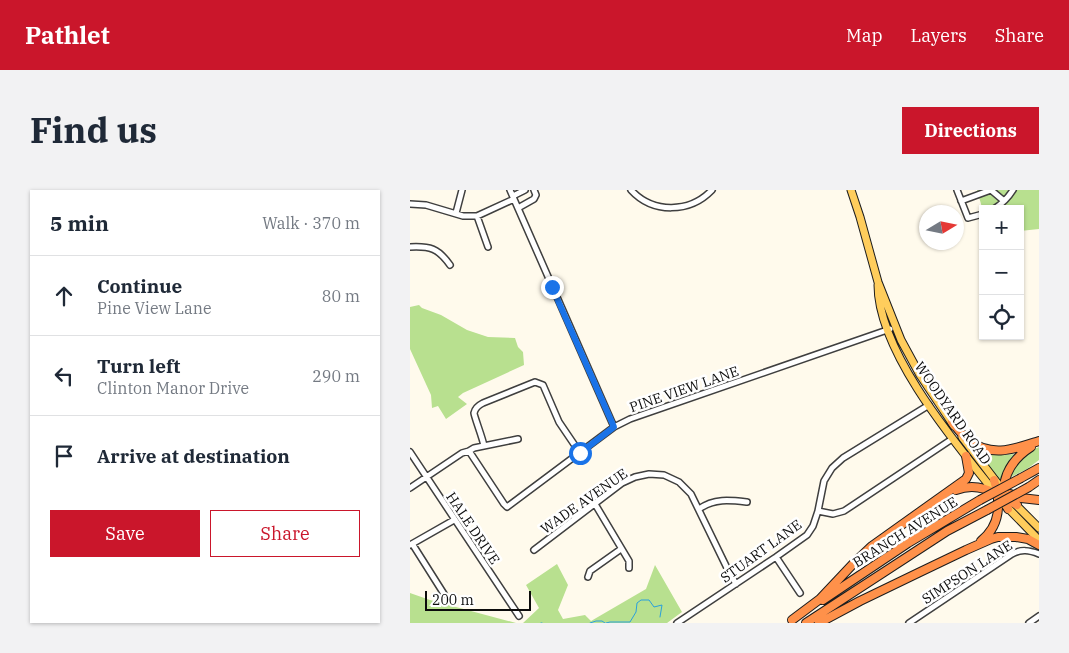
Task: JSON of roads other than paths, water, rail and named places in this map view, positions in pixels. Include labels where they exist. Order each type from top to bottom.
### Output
[{"type":"highway","points":[[952,422],[967,439],[990,450],[1008,451],[1039,442]]},
{"type":"highway","points":[[973,547],[988,535],[994,527],[999,506],[999,491],[1015,459],[1039,442]]},
{"type":"highway","points":[[790,622],[820,599],[872,546],[966,479],[969,473],[966,456]]},
{"type":"highway","name":"BRANCH AVENUE","points":[[790,622],[908,543],[980,500],[1039,468]]},
{"type":"highway","name":"BRANCH AVENUE","points":[[806,623],[947,531],[1030,487],[1039,480]]},
{"type":"highway","points":[[942,497],[959,489],[973,486],[1021,498],[1039,500]]},
{"type":"highway","points":[[999,491],[1016,506]]},
{"type":"highway","points":[[999,491],[1008,509]]},
{"type":"highway","points":[[819,623],[868,597],[991,539],[1016,537],[1028,539],[1039,545]]},
{"type":"main road","name":"WOODYARD ROAD","points":[[851,190],[878,282],[913,363],[999,491]]},
{"type":"main road","name":"WOODYARD ROAD","points":[[878,282],[878,298],[888,330],[897,352],[913,381],[952,439],[999,491]]},
{"type":"main road","points":[[913,363],[929,405],[936,408],[952,422]]},
{"type":"main road","points":[[1016,506],[1039,528]]},
{"type":"main road","points":[[1008,509],[1039,540]]},
{"type":"street","points":[[456,213],[462,190]]},
{"type":"street","points":[[410,204],[420,204],[463,216],[477,216],[512,195],[525,190]]},
{"type":"street","points":[[518,208],[534,199],[536,195],[534,190]]},
{"type":"street","points":[[632,190],[642,200],[652,205],[663,208],[681,208],[695,203],[712,190]]},
{"type":"street","points":[[957,190],[968,218],[979,215]]},
{"type":"street","points":[[961,201],[991,190],[1004,201]]},
{"type":"street","points":[[999,205],[1010,196],[1013,190]]},
{"type":"street","points":[[512,195],[614,427]]},
{"type":"street","points":[[477,216],[488,247]]},
{"type":"street","points":[[410,247],[428,247],[435,250],[450,265]]},
{"type":"street","name":"PINE VIEW LANE","points":[[469,451],[506,507],[513,504],[614,427],[635,417],[896,327]]},
{"type":"street","points":[[484,446],[482,435],[474,416],[476,408],[483,403],[535,382],[542,386],[559,422],[580,453]]},
{"type":"street","name":"STUART LANE","points":[[677,623],[807,534],[813,526],[828,472],[861,447],[929,405]]},
{"type":"street","points":[[410,488],[425,476],[462,453],[474,448],[518,439]]},
{"type":"street","points":[[818,511],[833,514],[844,511],[952,439]]},
{"type":"street","name":"HALE DRIVE","points":[[410,452],[519,616]]},
{"type":"street","name":"WADE AVENUE","points":[[534,550],[622,483],[635,477],[649,474],[664,475],[679,482],[691,494],[736,584]]},
{"type":"street","points":[[699,509],[716,501],[747,502]]},
{"type":"street","points":[[595,504],[629,561],[629,568]]},
{"type":"street","points":[[444,594],[411,545],[454,520]]},
{"type":"street","points":[[588,577],[590,571],[622,549]]},
{"type":"street","name":"SIMPSON LANE","points":[[909,623],[1012,554],[1027,550],[1039,554]]},
{"type":"street","points":[[776,557],[800,593]]},
{"type":"street","points":[[1028,623],[1039,616]]},
{"type":"waterway","points":[[606,623],[630,622],[636,612],[637,603],[641,600],[649,600],[654,607],[662,605],[660,617]]},
{"type":"waterway","points":[[590,623],[596,621],[605,623]]}]
